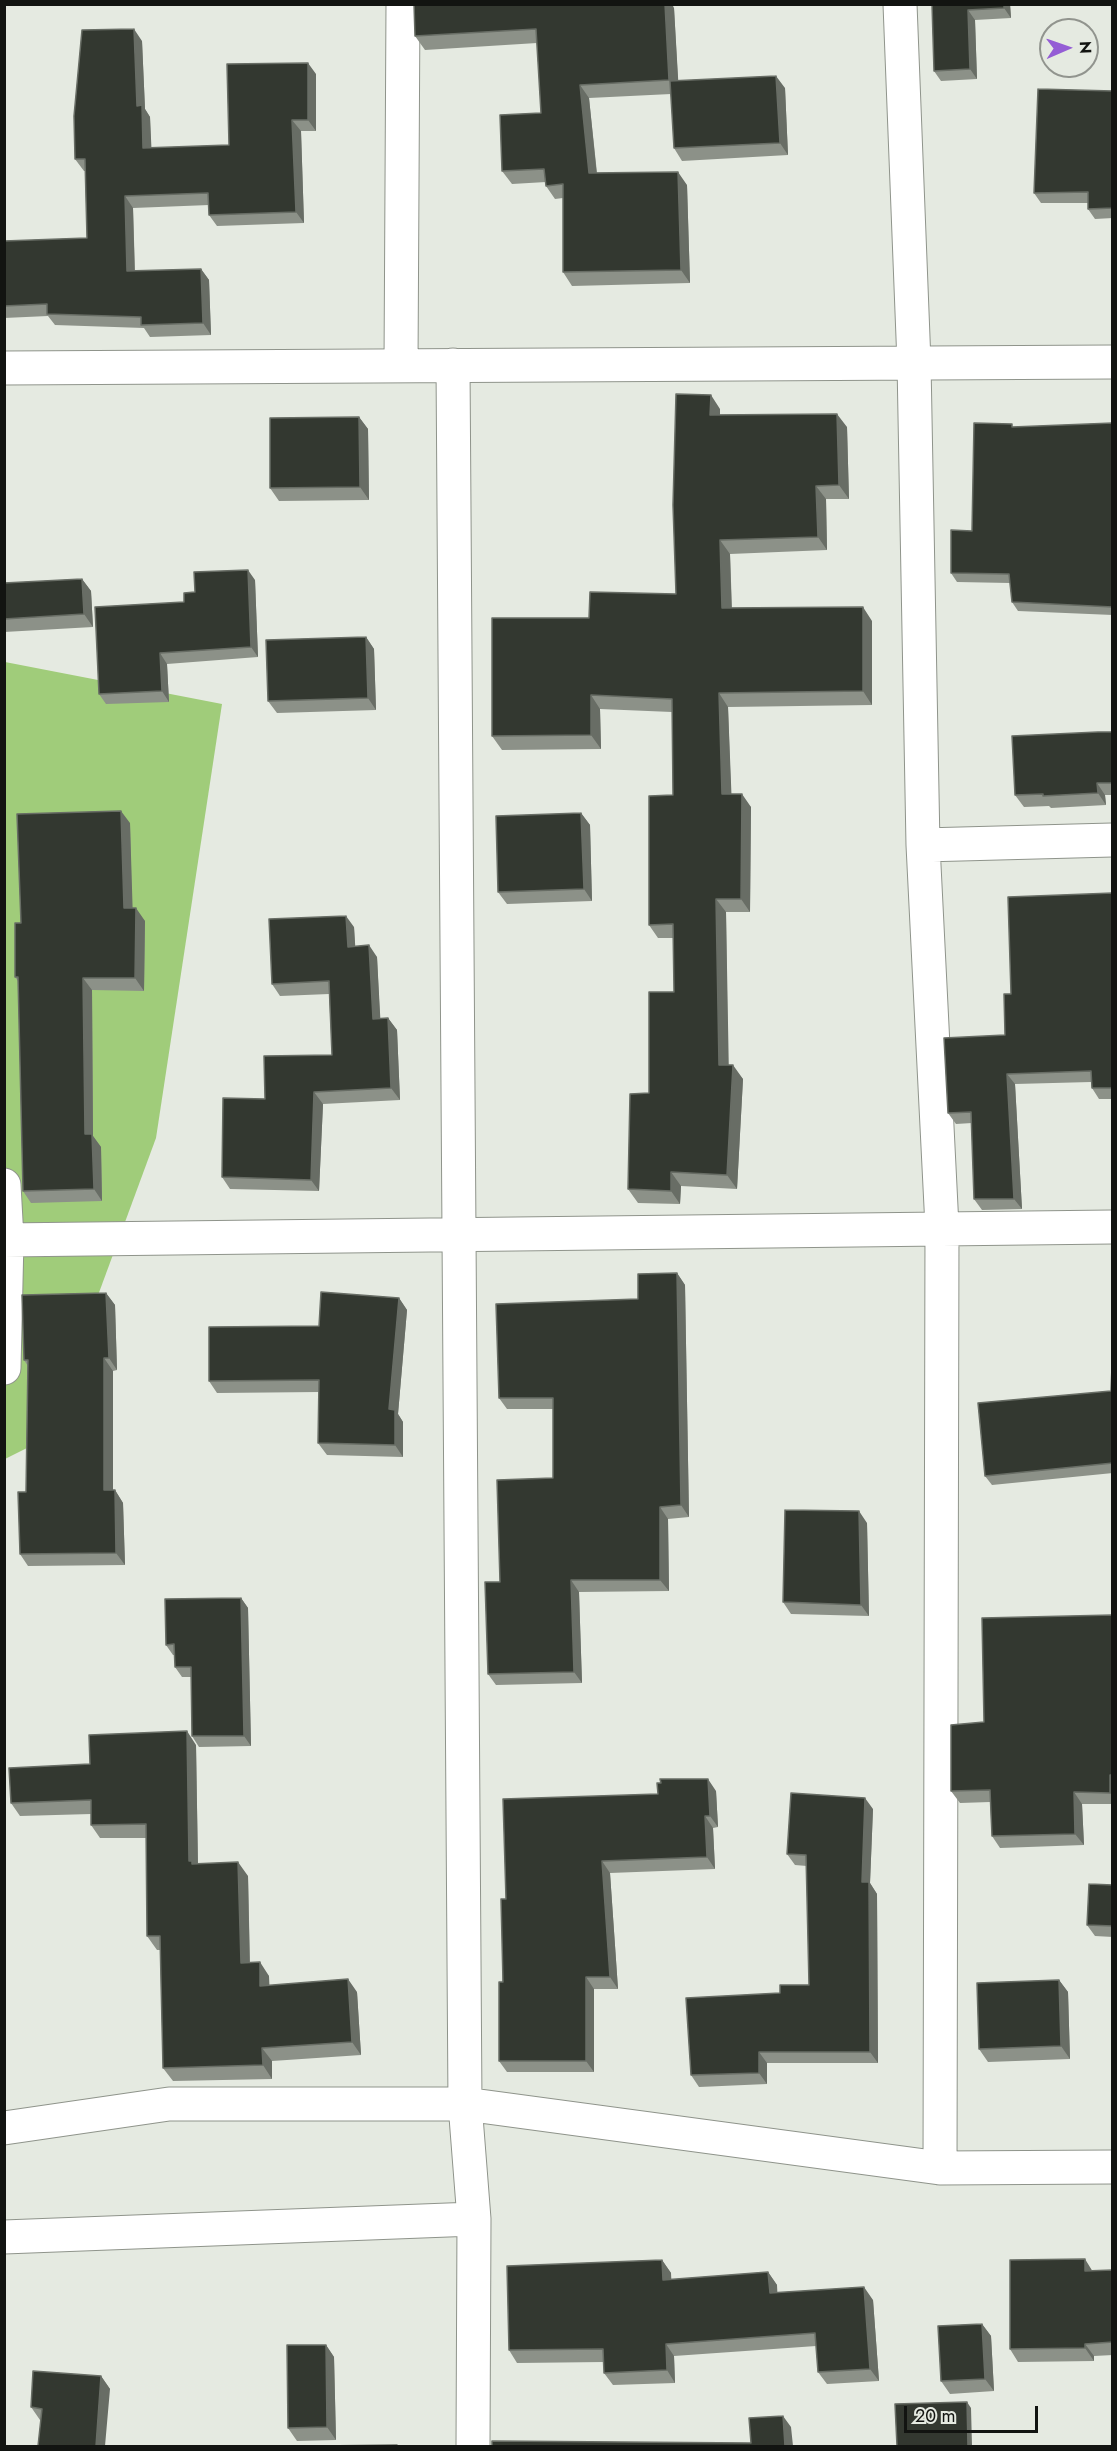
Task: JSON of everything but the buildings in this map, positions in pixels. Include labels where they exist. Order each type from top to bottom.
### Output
[{"type":"street","points":[[401,365],[403,4]]},
{"type":"street","points":[[900,4],[914,363],[923,845],[942,1227],[940,2168]]},
{"type":"street","points":[[4,368],[1113,362]]},
{"type":"street","points":[[453,365],[465,2104],[474,2219],[473,2446]]},
{"type":"street","points":[[923,845],[1113,840]]},
{"type":"street","points":[[4,1185],[6,1239],[4,1368]]},
{"type":"street","points":[[6,1239],[460,1232],[1113,1227]]},
{"type":"street","points":[[4,2128],[169,2104],[465,2104],[940,2168],[1113,2167]]},
{"type":"street","points":[[4,2237],[474,2219]]},
{"type":"green space","points":[[5,662],[222,704],[156,1138],[45,1439],[5,1459]]}]
